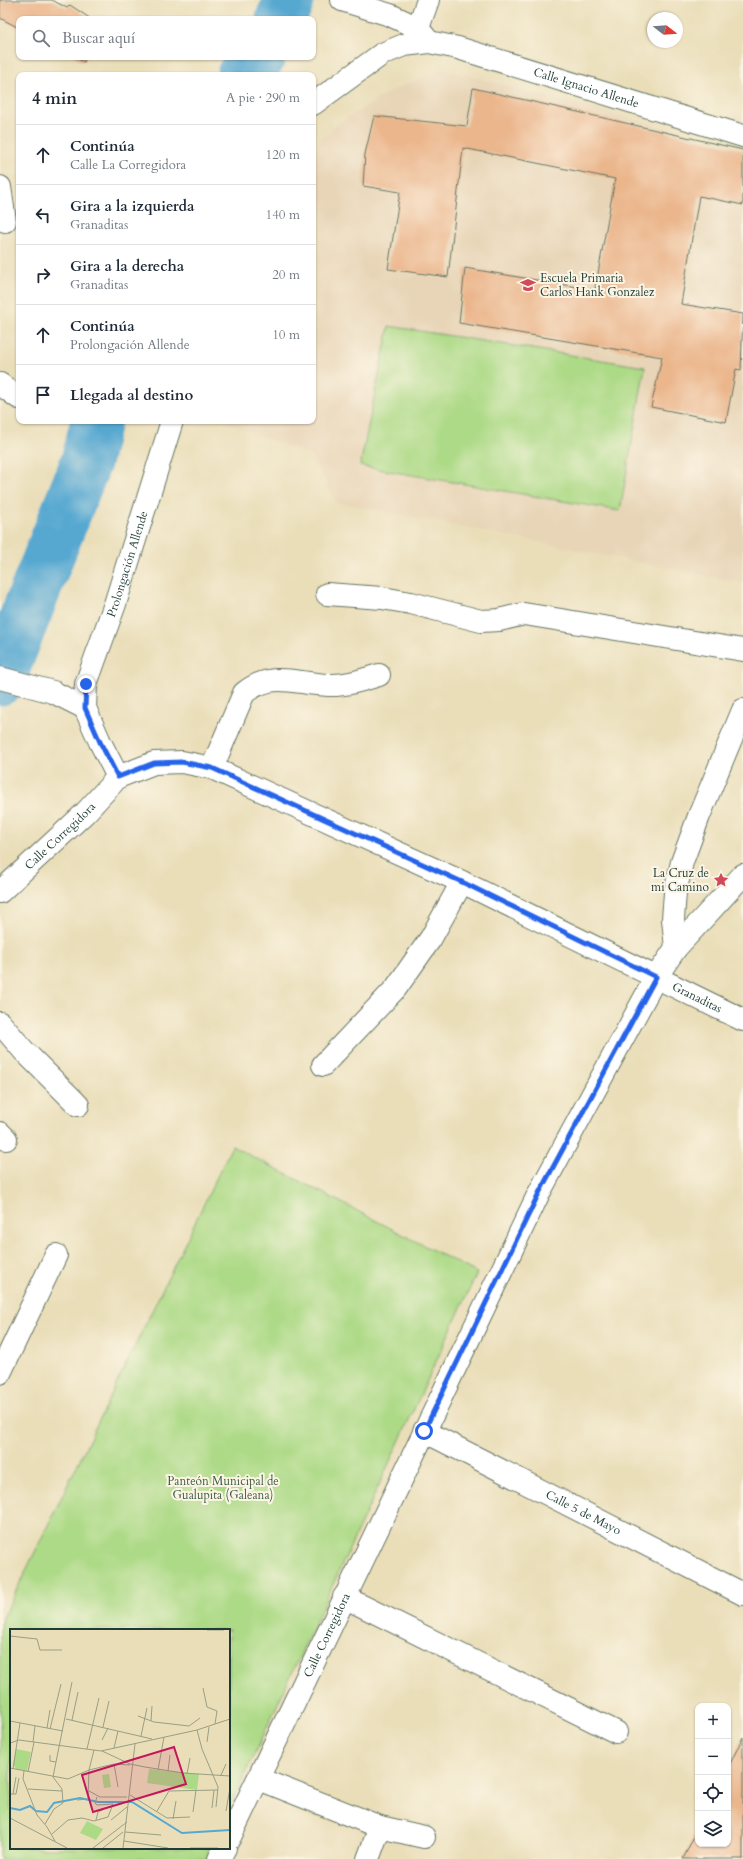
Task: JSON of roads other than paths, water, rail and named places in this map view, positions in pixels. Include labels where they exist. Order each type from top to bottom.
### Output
[{"type":"street","points":[[342,0],[390,15],[423,35]]},
{"type":"street","points":[[423,35],[428,0]]},
{"type":"street","points":[[316,102],[382,54],[423,35]]},
{"type":"street","name":"Calle Ignacio Allende","points":[[423,35],[458,48],[743,136]]},
{"type":"street","points":[[0,187],[5,221]]},
{"type":"street","points":[[0,384],[16,396]]},
{"type":"street","name":"Prolongación Allende","points":[[85,708],[86,684],[115,604],[171,424]]},
{"type":"street","points":[[327,594],[382,598],[411,603],[481,620],[499,620],[524,614],[555,618],[743,650]]},
{"type":"street","points":[[212,768],[244,693],[254,685],[268,680],[286,680],[328,685],[351,683],[380,675]]},
{"type":"street","points":[[0,678],[53,692],[85,708],[118,777]]},
{"type":"street","points":[[676,948],[673,919],[675,893],[682,862],[743,710]]},
{"type":"street","name":"Granaditas","points":[[118,777],[154,763],[182,762],[212,768],[462,882],[743,1020]]},
{"type":"street","name":"Calle Corregidora","points":[[0,892],[85,813],[118,777]]},
{"type":"street","name":"Calle Corregidora","points":[[230,1837],[538,1195],[656,977],[676,948],[743,875]]},
{"type":"street","points":[[323,1065],[396,988],[431,938],[462,882]]},
{"type":"street","points":[[0,1023],[24,1051],[78,1105]]},
{"type":"street","points":[[0,1373],[56,1256]]},
{"type":"street","name":"Calle 5 de Mayo","points":[[424,1431],[743,1594]]},
{"type":"street","points":[[344,1597],[616,1732]]},
{"type":"street","points":[[258,1779],[380,1827],[424,1837]]},
{"type":"street","points":[[368,1859],[380,1827]]},
{"type":"street","points":[[219,1859],[224,1849]]},
{"type":"waterway","points":[[282,16],[289,0]]},
{"type":"waterway","points":[[245,72],[257,60]]},
{"type":"waterway","points":[[0,680],[86,462],[95,424]]},
{"type":"place","name":"Escuela Primaria Carlos Hank Gonzalez","points":[[528,285]]},
{"type":"place","name":"La Cruz de mi Camino","points":[[721,880]]},
{"type":"park label","name":"Panteón Municipal de Gualupita (Galeana)","points":[[223,1488]]}]
